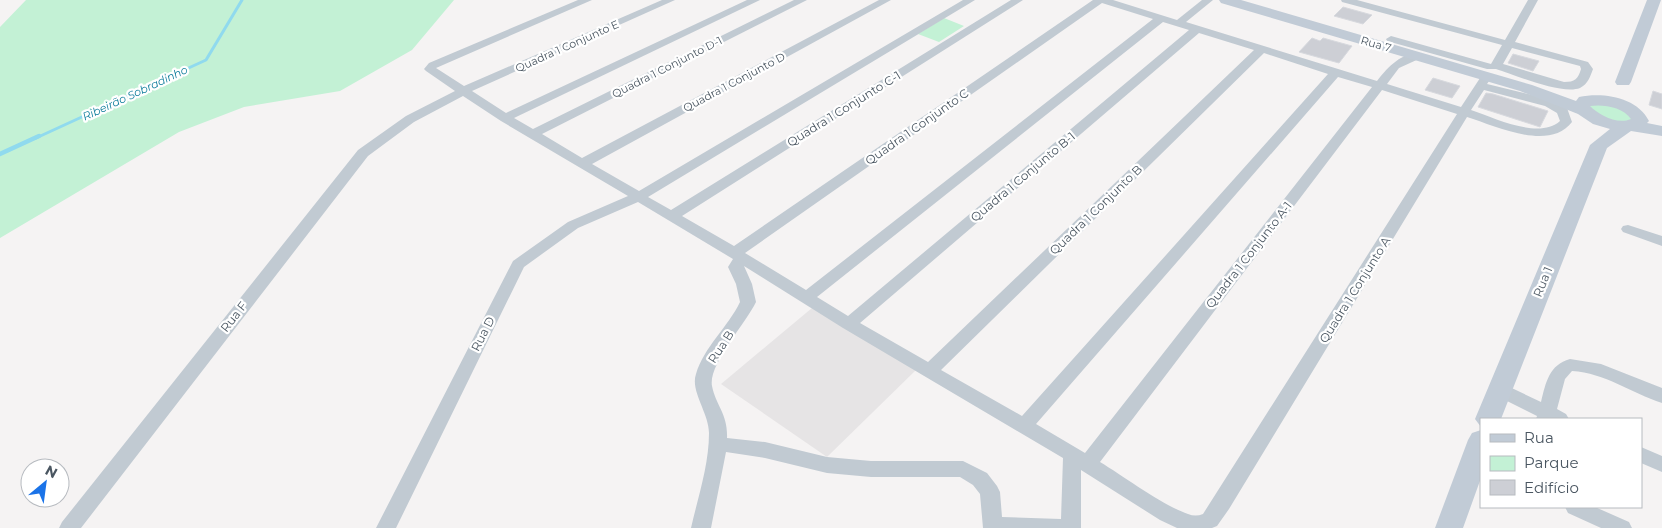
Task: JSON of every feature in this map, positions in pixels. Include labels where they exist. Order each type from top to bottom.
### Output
[{"type":"main road","name":"Rua 7","points":[[1226,0],[1397,32],[1417,56],[1590,106],[1607,123],[1632,119]]},
{"type":"main road","points":[[1654,0],[1623,82],[1590,106],[1599,145],[1632,119],[1662,124]]},
{"type":"main road","points":[[1623,82],[1632,119]]},
{"type":"main road","points":[[1632,119],[1662,131]]},
{"type":"main road","name":"Rua 1","points":[[1488,418],[1599,145]]},
{"type":"main road","points":[[1449,528],[1480,443]]},
{"type":"street","name":"Quadra 1 Conjunto A","points":[[587,0],[443,60],[431,67],[431,71],[505,118],[583,163],[670,217],[738,255],[849,324],[1080,459],[1167,514],[1186,523],[1197,525],[1210,520],[1222,502],[1508,44],[1533,0]]},
{"type":"street","name":"Quadra 1 Conjunto E","points":[[410,119],[463,91],[670,0]]},
{"type":"street","name":"Quadra 1 Conjunto D-1","points":[[505,118],[755,0]]},
{"type":"street","name":"Quadra 1 Conjunto D-1","points":[[533,134],[802,0]]},
{"type":"street","name":"Quadra 1 Conjunto D","points":[[583,163],[886,0]]},
{"type":"street","points":[[638,197],[970,0]]},
{"type":"street","name":"Quadra 1 Conjunto C-1","points":[[670,217],[1018,0]]},
{"type":"street","points":[[1101,0],[1528,132],[1543,133],[1558,130],[1566,122],[1563,111],[1549,103],[1519,94],[1487,76],[1483,66],[1397,32],[1346,0]]},
{"type":"street","name":"Quadra 1 Conjunto C","points":[[738,255],[1101,0]]},
{"type":"street","points":[[1179,23],[1208,0]]},
{"type":"street","points":[[806,297],[1161,18]]},
{"type":"street","name":"Quadra 1 Conjunto B-1","points":[[849,324],[1197,29]]},
{"type":"street","points":[[1397,32],[1508,44],[1584,64],[1587,69],[1583,80],[1576,85],[1564,86],[1487,76]]},
{"type":"street","name":"Quadra 1 Conjunto B","points":[[929,371],[1262,49]]},
{"type":"street","name":"Quadra 1 Conjunto A-1","points":[[1080,459],[1395,66],[1417,56]]},
{"type":"street","points":[[1024,426],[1336,72]]},
{"type":"street","name":"Rua F","points":[[69,528],[363,153],[410,119]]},
{"type":"street","name":"Rua D","points":[[386,528],[518,264],[573,225],[638,197]]},
{"type":"street","points":[[1628,229],[1662,241]]},
{"type":"street","name":"Rua B","points":[[701,528],[718,444],[718,422],[713,407],[703,390],[704,376],[712,356],[738,322],[748,302],[744,284],[736,267],[738,255]]},
{"type":"street","points":[[1499,389],[1551,417],[1558,375],[1564,366],[1571,364],[1587,366],[1662,396]]},
{"type":"street","points":[[718,444],[765,450],[827,465],[871,469],[963,469],[980,479],[990,492],[993,527],[1064,528]]},
{"type":"street","points":[[1642,455],[1662,464]]},
{"type":"street","points":[[1071,528],[1080,459]]},
{"type":"street","points":[[1577,508],[1622,528]]},
{"type":"shaded area","points":[[812,308],[916,370],[827,457],[721,384]]},
{"type":"green space","points":[[26,0],[454,0],[412,50],[340,91],[244,107],[179,132],[0,238],[0,27]]},
{"type":"green space","points":[[944,18],[964,26],[939,42],[918,34]]},
{"type":"green space","points":[[1590,103],[1620,107],[1634,121],[1606,121],[1587,105]]},
{"type":"building","points":[[1343,7],[1372,15],[1363,24],[1334,16]]},
{"type":"building","points":[[1312,38],[1320,41],[1323,38],[1352,46],[1339,63],[1299,52]]},
{"type":"building","points":[[1513,54],[1539,61],[1533,71],[1508,63]]},
{"type":"building","points":[[1433,78],[1460,86],[1452,98],[1425,90]]},
{"type":"building","points":[[1653,91],[1662,94],[1662,109],[1649,105]]},
{"type":"building","points":[[1486,93],[1548,111],[1540,127],[1478,107]]},
{"type":"waterway","name":"Ribeirão Sobradinho","points":[[36,138],[206,60],[242,0]]},
{"type":"waterway","name":"Ribeirão Sobradinho","points":[[0,154],[39,136]]}]
